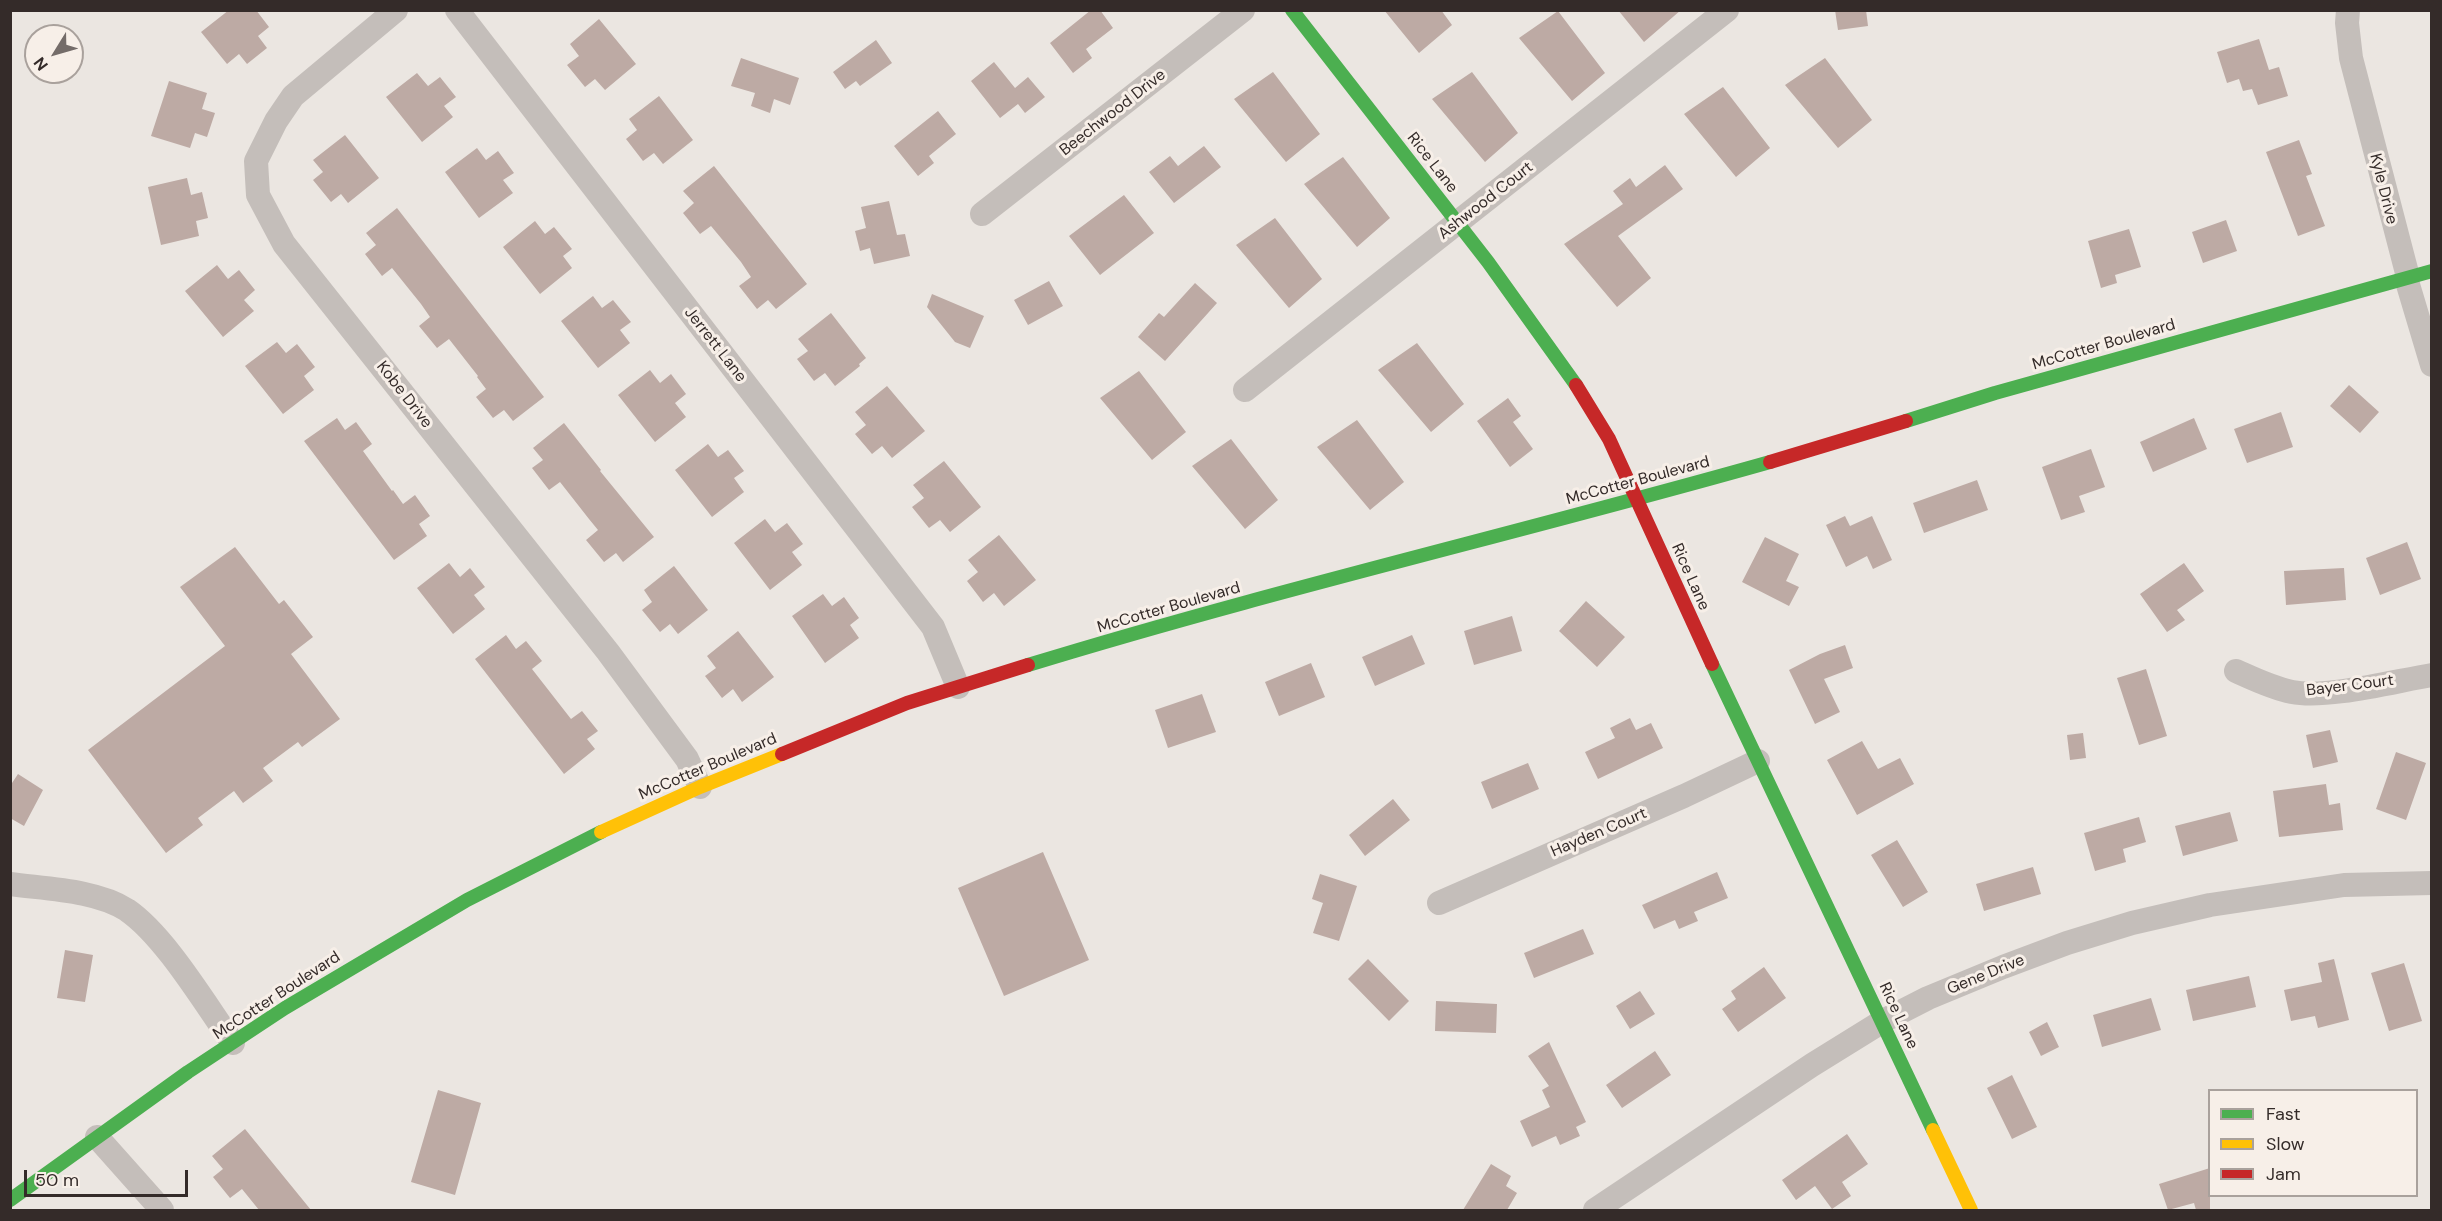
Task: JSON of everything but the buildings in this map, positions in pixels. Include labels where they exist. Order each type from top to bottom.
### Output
[{"type":"street","name":"Kobe Drive","points":[[396,10],[293,96],[276,121],[256,161],[258,195],[284,244],[608,652],[687,759],[700,787]]},
{"type":"street","name":"Jerrett Lane","points":[[458,10],[933,627],[958,687]]},
{"type":"street","name":"Beechwood Drive","points":[[982,214],[1243,10]]},
{"type":"street","name":"Rice Lane","points":[[1292,10],[1538,328],[1580,390],[1609,439],[1758,761],[1971,1210]]},
{"type":"street","name":"Ashwood Court","points":[[1245,390],[1727,10]]},
{"type":"street","name":"Kyle Drive","points":[[2348,10],[2347,23],[2351,58],[2407,273],[2406,278],[2432,365]]},
{"type":"street","name":"McCotter Boulevard","points":[[10,1200],[188,1072],[326,982],[467,900],[612,825],[907,703],[1214,612],[1637,500],[1837,443],[1995,393],[2432,272]]},
{"type":"street","name":"Bayer Court","points":[[2236,671],[2273,687],[2295,693],[2319,693],[2432,675]]},
{"type":"street","name":"Hayden Court","points":[[1439,903],[1684,796],[1758,761]]},
{"type":"street","name":"Gene Drive","points":[[1595,1210],[1812,1065],[1883,1021],[1928,998],[2002,967],[2067,943],[2132,923],[2210,905],[2344,885],[2432,883]]},
{"type":"street","points":[[10,884],[90,896],[126,910],[158,939],[233,1043]]},
{"type":"street","points":[[97,1137],[162,1210]]},
{"type":"traffic: fast","points":[[1292,10],[1488,262],[1576,385]]},
{"type":"traffic: fast","points":[[1906,421],[1995,393],[2432,271]]},
{"type":"traffic: fast","points":[[1028,665],[1213,611],[1770,462]]},
{"type":"traffic: fast","points":[[1712,664],[1933,1130]]},
{"type":"traffic: fast","points":[[10,1200],[188,1072],[285,1008],[467,900],[601,832]]},
{"type":"traffic: slow","points":[[601,832],[700,787],[782,754]]},
{"type":"traffic: slow","points":[[1933,1130],[1971,1210]]},
{"type":"traffic: jam","points":[[1576,385],[1609,439],[1712,664]]},
{"type":"traffic: jam","points":[[1770,462],[1906,421]]},
{"type":"traffic: jam","points":[[782,754],[907,703],[1028,665]]}]
